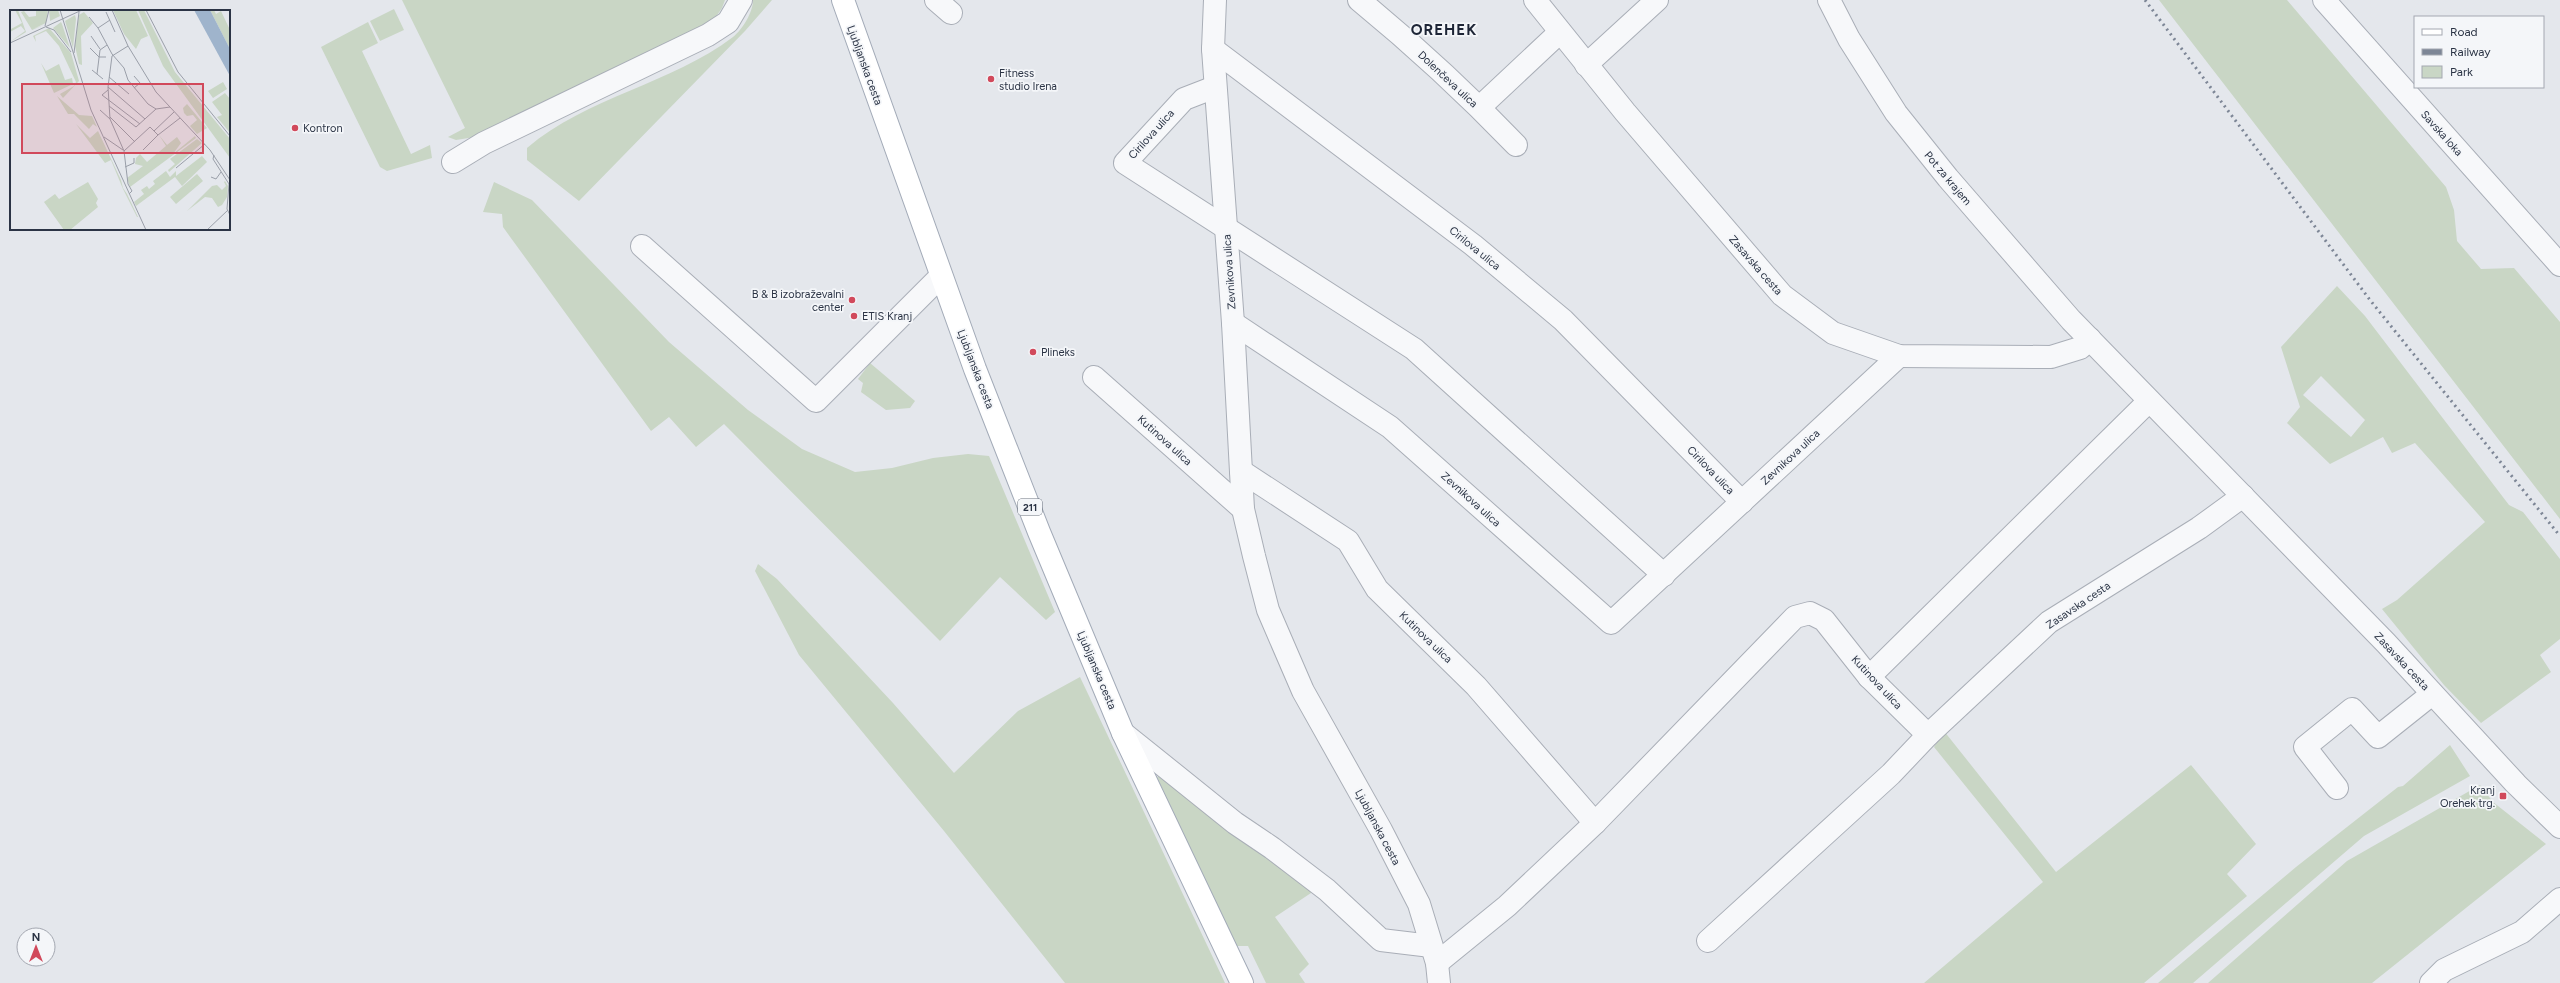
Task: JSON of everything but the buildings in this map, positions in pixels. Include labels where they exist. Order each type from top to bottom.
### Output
[{"type":"main road","name":"Ljubljanska cesta","points":[[843,0],[941,276],[1039,532],[1123,733],[1242,983]]},
{"type":"street","points":[[454,162],[484,143],[708,35],[728,22],[741,0]]},
{"type":"street","points":[[1215,0],[1213,49],[1225,227]]},
{"type":"street","name":"Dolenčeva ulica","points":[[1359,0],[1394,29],[1480,107],[1516,145]]},
{"type":"street","name":"Zasavska cesta","points":[[1535,0],[1586,65],[1782,295],[1833,333],[1899,356],[2051,357],[2080,348],[2090,339],[2243,496],[2516,784],[2560,827]]},
{"type":"street","points":[[1586,65],[1657,0]]},
{"type":"street","name":"Pot za krajem","points":[[1829,0],[1853,45],[1896,113],[1948,178],[2090,339]]},
{"type":"street","name":"Savska loka","points":[[2324,0],[2560,265]]},
{"type":"street","points":[[1480,107],[1560,32]]},
{"type":"street","name":"Cirilova ulica","points":[[1213,49],[1473,245],[1563,320],[1742,502]]},
{"type":"street","name":"Cirilova ulica","points":[[1216,87],[1184,99],[1125,163],[1225,227]]},
{"type":"street","name":"Zevnikova ulica","points":[[1225,227],[1233,323],[1390,427],[1611,623],[1664,576],[1899,356]]},
{"type":"street","name":"Zevnikova ulica","points":[[1225,227],[1414,349],[1664,576]]},
{"type":"street","points":[[642,246],[816,401],[941,276]]},
{"type":"street","points":[[1233,323],[1243,509]]},
{"type":"street","name":"Kutinova ulica","points":[[1094,377],[1243,509]]},
{"type":"street","points":[[1869,677],[2149,401]]},
{"type":"street","name":"Kutinova ulica","points":[[1241,471],[1348,541],[1377,589],[1476,686],[1595,823]]},
{"type":"street","name":"Zasavska cesta","points":[[1928,735],[2049,622],[2199,528],[2243,496]]},
{"type":"street","name":"Ljubljanska cesta","points":[[1243,509],[1268,610],[1304,691],[1381,830],[1419,904],[1436,964]]},
{"type":"street","name":"Kutinova ulica","points":[[1436,964],[1507,906],[1595,823],[1795,618],[1810,613],[1824,620],[1869,677],[1928,735]]},
{"type":"street","points":[[2337,788],[2305,747],[2352,709],[2378,737],[2432,694]]},
{"type":"street","name":"Ljubljanska cesta","points":[[1123,733],[1235,823],[1272,848],[1327,890],[1381,940],[1436,964]]},
{"type":"street","points":[[1708,941],[1891,774],[1928,735]]},
{"type":"street","points":[[2432,983],[2444,970],[2522,932],[2560,899]]},
{"type":"green space","points":[[402,0],[725,0],[722,8],[713,21],[481,136],[456,140],[448,137],[465,128]]},
{"type":"green space","points":[[753,0],[772,0],[745,31],[579,201],[527,160],[527,148],[576,116],[683,67],[709,53],[733,37],[747,20],[753,5]]},
{"type":"green space","points":[[2159,0],[2287,0],[2446,187],[2454,210],[2457,241],[2481,269],[2514,268],[2560,322],[2560,519]]},
{"type":"green space","points":[[394,9],[404,30],[380,41],[370,21]]},
{"type":"green space","points":[[368,22],[378,43],[362,51],[411,154],[430,145],[432,158],[387,171],[380,167],[321,47]]},
{"type":"green space","points":[[494,182],[532,200],[669,342],[748,410],[802,449],[855,472],[892,468],[933,458],[968,454],[989,456],[1055,612],[1046,620],[1000,577],[940,641],[724,424],[696,447],[669,417],[651,431],[503,227],[502,214],[483,212]]},
{"type":"green space","points":[[2337,286],[2365,316],[2509,505],[2523,512],[2560,559],[2560,639],[2540,655],[2551,672],[2481,723],[2444,685],[2382,609],[2397,600],[2485,522],[2415,443],[2392,453],[2383,437],[2330,464],[2287,423],[2300,407],[2281,347]],"holes":[[[2321,376],[2365,420],[2351,437],[2303,395]]]},
{"type":"green space","points":[[870,363],[915,401],[910,408],[886,410],[861,392],[863,383],[858,379]]},
{"type":"green space","points":[[758,564],[777,579],[893,703],[954,773],[1018,711],[1080,677],[1225,983],[1065,983],[944,831],[799,655],[755,571]]},
{"type":"green space","points":[[1944,731],[2056,872],[2191,765],[2256,844],[2227,874],[2247,896],[2144,983],[1924,983],[2043,882],[1934,747]]},
{"type":"green space","points":[[2450,745],[2470,776],[2364,836],[2193,983],[2158,983],[2296,867],[2398,787],[2403,786]]},
{"type":"green space","points":[[1162,774],[1317,889],[1275,917],[1309,964],[1299,974],[1305,983],[1266,983],[1248,946],[1235,946],[1157,777]]},
{"type":"green space","points":[[2480,785],[2493,802],[2546,844],[2372,983],[2208,983],[2347,861]]},
{"type":"railway","points":[[2145,0],[2370,300],[2560,536]]},
{"type":"place","name":"Fitness studio Irena","points":[[991,79]]},
{"type":"place","name":"Kontron","points":[[295,128]]},
{"type":"place","name":"B & B izobraževalni center","points":[[852,300]]},
{"type":"place","name":"ETIS Kranj","points":[[854,316]]},
{"type":"place","name":"Plineks","points":[[1033,352]]},
{"type":"place","name":"Kranj Orehek trg.","points":[[2503,796]]},
{"type":"district","name":"OREHEK","points":[[1444,30]]}]
